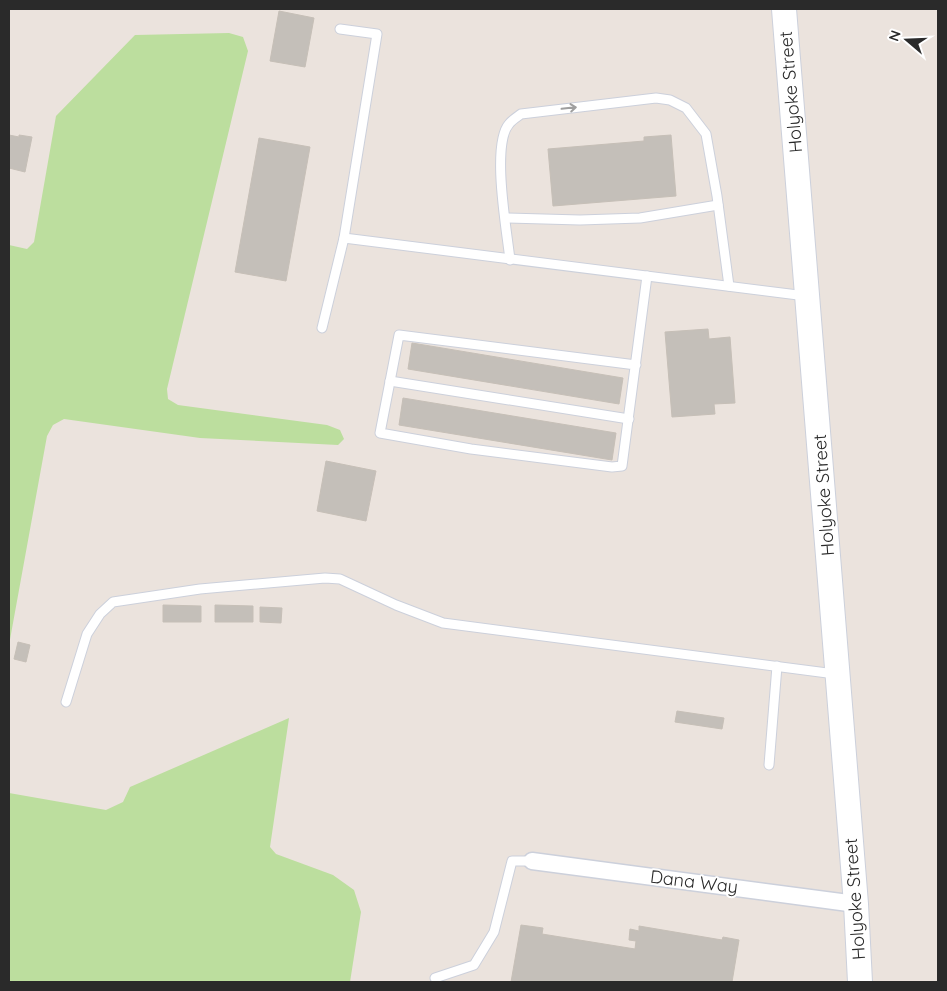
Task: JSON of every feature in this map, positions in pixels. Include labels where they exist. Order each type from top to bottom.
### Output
[{"type":"main road","name":"Holyoke Street","points":[[784,9],[856,904],[860,982]]},
{"type":"street","name":"Dana Way","points":[[532,861],[856,904]]},
{"type":"lane","points":[[322,328],[344,238],[377,34],[340,29]]},
{"type":"lane","points":[[510,260],[501,182],[502,143],[508,124],[521,114],[656,98],[670,100],[686,108],[706,134],[729,286]]},
{"type":"lane","points":[[506,218],[580,220],[640,218],[718,205]]},
{"type":"lane","points":[[344,238],[808,296]]},
{"type":"lane","points":[[636,365],[399,334],[380,433],[471,449],[612,468],[622,466],[636,365],[647,276]]},
{"type":"lane","points":[[390,380],[628,419]]},
{"type":"lane","points":[[66,702],[87,634],[100,614],[113,602],[200,589],[325,578],[340,579],[396,605],[443,623],[838,674]]},
{"type":"lane","points":[[769,766],[777,666]]},
{"type":"lane","points":[[435,978],[474,965],[494,932],[512,861],[532,861]]},
{"type":"green space","points":[[229,33],[243,37],[248,51],[167,389],[168,399],[178,405],[327,425],[340,430],[344,439],[338,445],[200,438],[64,419],[53,425],[47,436],[9,645],[9,245],[27,249],[34,242],[56,116],[135,35]]},
{"type":"green space","points":[[289,718],[270,847],[276,854],[333,875],[354,890],[361,912],[350,982],[9,982],[9,793],[106,810],[123,802],[130,787]]},
{"type":"building","points":[[279,11],[314,18],[305,67],[270,61]]},
{"type":"building","points":[[9,135],[32,137],[25,172],[9,168]]},
{"type":"building","points":[[671,135],[676,196],[553,206],[548,149],[644,141],[644,137]]},
{"type":"building","points":[[259,138],[310,147],[286,281],[235,272]]},
{"type":"building","points":[[708,329],[709,339],[730,337],[735,403],[714,404],[715,414],[672,417],[665,332]]},
{"type":"building","points":[[412,343],[623,378],[619,404],[408,369]]},
{"type":"building","points":[[403,398],[616,433],[612,460],[399,425]]},
{"type":"building","points":[[326,461],[376,471],[366,521],[317,511]]},
{"type":"building","points":[[163,605],[201,606],[201,622],[163,622]]},
{"type":"building","points":[[215,605],[253,606],[253,622],[215,622]]},
{"type":"building","points":[[260,607],[282,608],[281,623],[260,622]]},
{"type":"building","points":[[18,642],[30,645],[26,662],[14,659]]},
{"type":"building","points":[[677,711],[724,718],[722,729],[675,722]]},
{"type":"building","points":[[521,925],[543,928],[542,934],[635,949],[636,941],[629,940],[630,929],[639,931],[639,926],[722,940],[723,937],[739,940],[732,982],[511,982]]}]
